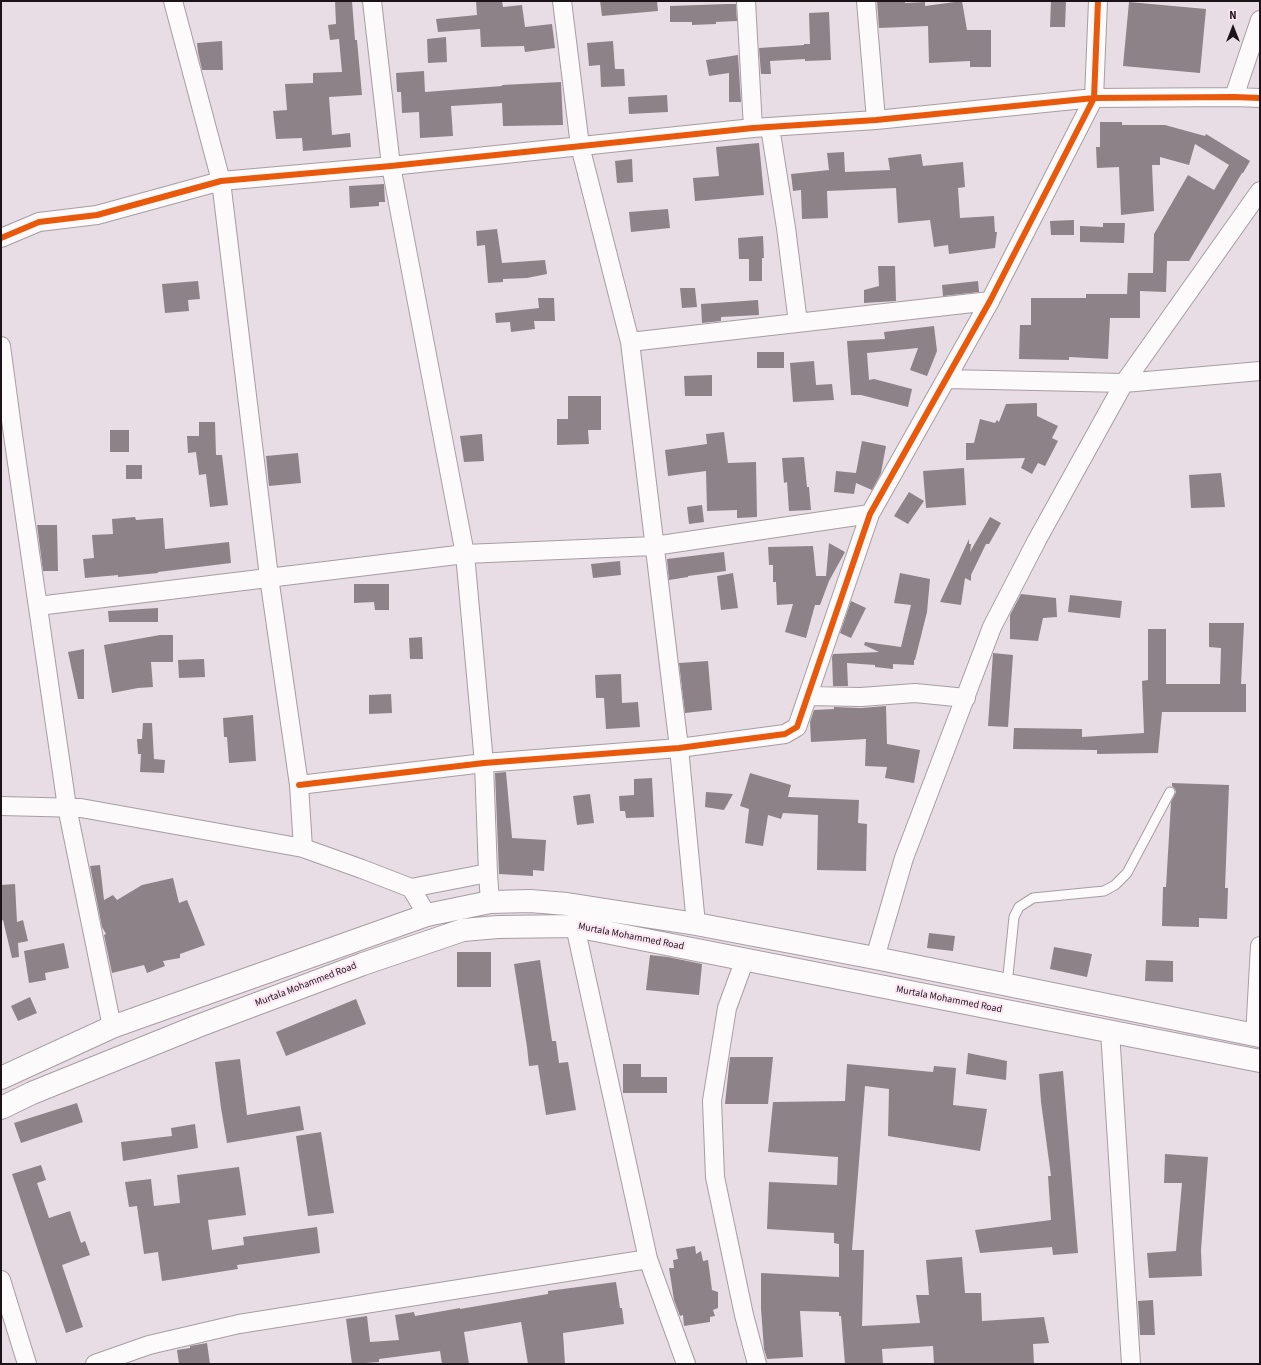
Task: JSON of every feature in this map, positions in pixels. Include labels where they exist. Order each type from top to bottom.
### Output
[{"type":"main road","name":"Murtala Mohammed Road","points":[[1,1078],[112,1027],[426,915],[490,902],[530,901],[552,903],[696,924],[875,958],[1258,1036]]},
{"type":"main road","points":[[622,935],[623,913]]},
{"type":"main road","name":"Murtala Mohammed Road","points":[[1,1108],[32,1093],[198,1026],[363,964],[463,930],[498,927],[575,926],[1260,1061]]},
{"type":"street","points":[[174,1],[221,181],[269,577],[299,785],[303,848]]},
{"type":"street","points":[[372,1],[390,166],[465,554],[484,762],[490,902]]},
{"type":"street","points":[[562,1],[580,146],[630,342],[679,748],[696,924]]},
{"type":"street","points":[[746,1],[762,128],[786,228],[798,323]]},
{"type":"street","points":[[866,1],[876,120]]},
{"type":"street","points":[[299,785],[484,762],[679,748],[785,734],[797,727],[870,514],[990,301],[1094,98],[1098,1]]},
{"type":"street","points":[[1234,97],[1260,20]]},
{"type":"street","points":[[1,238],[39,222],[97,215],[221,181],[390,166],[762,128],[876,120],[1094,98],[1260,98]]},
{"type":"street","points":[[875,958],[904,858],[992,627],[1037,540],[1124,383],[1260,191]]},
{"type":"street","points":[[630,342],[990,301]]},
{"type":"street","points":[[1,346],[7,432],[38,606],[67,807],[112,1027]]},
{"type":"street","points":[[946,379],[1124,383],[1260,371]]},
{"type":"street","points":[[38,606],[465,554],[654,546],[870,514]]},
{"type":"street","points":[[808,696],[861,697],[915,693],[966,698]]},
{"type":"street","points":[[1,806],[81,808],[303,848],[362,868],[411,888],[488,873]]},
{"type":"street","points":[[411,888],[426,915]]},
{"type":"street","points":[[575,926],[648,1259],[686,1364]]},
{"type":"street","points":[[1258,1036],[1260,946]]},
{"type":"street","points":[[745,959],[727,1008],[712,1101],[715,1177],[744,1315],[757,1364]]},
{"type":"street","points":[[1110,1031],[1131,1364]]},
{"type":"street","points":[[95,1364],[149,1345],[238,1324],[648,1259]]},
{"type":"street","points":[[1,1280],[27,1364]]},
{"type":"lane","points":[[1007,985],[1014,918],[1019,907],[1033,898],[1104,891],[1114,885],[1127,873],[1170,792]]},
{"type":"building","points":[[335,1],[352,1],[355,40],[357,40],[362,95],[329,97],[332,135],[350,133],[351,147],[303,151],[302,138],[276,139],[273,111],[287,110],[285,84],[313,83],[313,73],[342,72],[339,39],[330,40],[328,25],[336,24]]},
{"type":"building","points":[[476,1],[502,1],[503,7],[522,5],[525,27],[552,24],[555,48],[525,52],[524,46],[481,47],[480,29],[438,32],[436,19],[477,15]]},
{"type":"building","points":[[600,1],[657,1],[658,11],[602,16]]},
{"type":"building","points":[[877,1],[905,1],[905,3],[925,2],[925,6],[962,1],[967,30],[991,30],[991,67],[970,67],[970,61],[929,63],[928,26],[879,28]]},
{"type":"building","points":[[1051,1],[1066,1],[1065,27],[1050,27]]},
{"type":"building","points":[[1129,2],[1206,9],[1200,73],[1123,66]]},
{"type":"building","points":[[736,4],[737,21],[692,25],[692,22],[670,22],[670,6]]},
{"type":"building","points":[[829,12],[831,60],[805,61],[805,59],[770,61],[771,74],[761,74],[759,48],[810,44],[809,13]]},
{"type":"building","points":[[446,37],[447,62],[428,63],[427,39]]},
{"type":"building","points":[[222,41],[223,70],[202,70],[197,43]]},
{"type":"building","points":[[613,41],[615,69],[624,69],[625,86],[601,87],[600,65],[589,66],[587,43]]},
{"type":"building","points":[[738,55],[741,102],[729,102],[729,73],[709,76],[706,60]]},
{"type":"building","points":[[424,71],[425,92],[502,85],[561,82],[563,125],[503,126],[502,103],[451,106],[453,136],[420,138],[419,112],[402,113],[401,92],[397,92],[396,73]]},
{"type":"building","points":[[667,95],[668,112],[629,114],[628,97]]},
{"type":"building","points":[[1100,122],[1122,122],[1122,125],[1165,125],[1205,136],[1206,134],[1250,161],[1189,261],[1167,261],[1166,292],[1140,291],[1140,318],[1110,318],[1108,359],[1069,357],[1069,360],[1019,359],[1020,325],[1031,325],[1031,298],[1086,298],[1086,294],[1127,294],[1128,273],[1153,273],[1154,234],[1188,175],[1214,190],[1229,165],[1195,144],[1189,165],[1160,157],[1160,165],[1152,165],[1154,211],[1121,215],[1119,167],[1097,168],[1096,147],[1100,147]]},
{"type":"building","points":[[759,143],[764,195],[695,201],[693,178],[719,176],[716,147]]},
{"type":"building","points":[[844,152],[845,172],[890,170],[888,158],[921,154],[923,166],[963,162],[965,187],[958,188],[960,218],[994,216],[995,232],[997,232],[995,248],[949,254],[948,245],[934,247],[930,220],[898,223],[896,188],[827,191],[828,218],[802,219],[801,190],[793,191],[791,174],[829,170],[827,153]]},
{"type":"building","points":[[632,159],[633,182],[617,183],[615,161]]},
{"type":"building","points":[[384,184],[385,202],[379,202],[379,206],[350,208],[349,186]]},
{"type":"building","points":[[668,209],[670,228],[631,232],[629,212]]},
{"type":"building","points":[[1074,220],[1074,235],[1051,235],[1050,221]]},
{"type":"building","points":[[1103,223],[1125,223],[1124,243],[1080,242],[1080,226],[1103,227]]},
{"type":"building","points":[[497,229],[502,263],[545,260],[547,274],[527,278],[503,279],[503,282],[488,283],[485,245],[477,246],[476,231]]},
{"type":"building","points":[[763,236],[764,258],[762,258],[762,281],[749,281],[749,259],[739,259],[738,238]]},
{"type":"building","points":[[878,266],[895,266],[896,301],[864,303],[864,290],[879,286]]},
{"type":"building","points":[[198,281],[200,299],[188,300],[189,311],[165,313],[162,284]]},
{"type":"building","points":[[978,281],[979,292],[943,296],[942,285]]},
{"type":"building","points":[[680,288],[695,288],[697,307],[682,308]]},
{"type":"building","points":[[538,298],[554,298],[555,321],[534,321],[535,329],[511,332],[510,322],[496,323],[495,313],[539,308]]},
{"type":"building","points":[[758,300],[759,315],[721,317],[721,321],[702,323],[701,304]]},
{"type":"building","points":[[934,326],[937,351],[927,376],[910,370],[918,348],[867,353],[869,380],[874,379],[912,389],[908,407],[861,395],[851,395],[847,341],[885,339],[884,332]]},
{"type":"building","points":[[757,352],[784,352],[784,368],[757,368]]},
{"type":"building","points":[[814,361],[816,385],[832,384],[834,400],[793,402],[790,363]]},
{"type":"building","points":[[712,375],[712,396],[685,396],[684,376]]},
{"type":"building","points":[[568,396],[601,396],[601,430],[588,430],[589,444],[557,445],[557,419],[568,419]]},
{"type":"building","points":[[1037,403],[1037,416],[1058,426],[1052,438],[1058,441],[1045,466],[1038,463],[1032,474],[1021,468],[1025,458],[966,460],[966,443],[974,443],[980,419],[995,423],[997,420],[999,422],[1006,404]]},
{"type":"building","points":[[199,422],[215,422],[216,455],[222,455],[228,505],[210,507],[206,474],[199,475],[196,452],[188,453],[187,436],[199,436]]},
{"type":"building","points":[[110,430],[129,430],[129,452],[110,452]]},
{"type":"building","points":[[724,432],[728,463],[756,462],[757,517],[737,518],[737,510],[707,511],[706,471],[668,476],[665,450],[707,444],[706,434]]},
{"type":"building","points":[[482,434],[484,461],[464,462],[460,436]]},
{"type":"building","points":[[862,441],[886,446],[881,473],[872,490],[856,483],[854,494],[834,492],[836,471],[856,473]]},
{"type":"building","points":[[298,453],[301,483],[269,486],[266,456]]},
{"type":"building","points":[[804,457],[811,510],[789,511],[787,482],[784,483],[782,458]]},
{"type":"building","points":[[126,465],[142,465],[142,479],[126,479]]},
{"type":"building","points":[[964,468],[966,505],[926,508],[923,471]]},
{"type":"building","points":[[1221,473],[1225,507],[1191,508],[1189,475]]},
{"type":"building","points":[[909,492],[924,501],[908,524],[894,516]]},
{"type":"building","points":[[702,505],[704,522],[689,524],[687,507]]},
{"type":"building","points":[[135,517],[136,520],[163,518],[165,549],[229,542],[231,563],[158,573],[118,577],[118,575],[85,578],[83,559],[94,558],[92,535],[113,534],[112,519]]},
{"type":"building","points":[[990,517],[1001,523],[989,544],[986,544],[971,575],[971,581],[965,578],[961,605],[940,602],[969,539],[969,544],[971,544],[970,552]]},
{"type":"building","points":[[37,525],[57,525],[58,571],[43,571]]},
{"type":"building","points":[[829,543],[845,552],[829,581],[820,605],[815,605],[806,638],[785,632],[793,604],[777,605],[776,582],[773,582],[773,565],[769,565],[768,547],[813,546],[816,576],[826,576]]},
{"type":"building","points":[[724,552],[726,571],[669,580],[667,559]]},
{"type":"building","points":[[620,561],[621,575],[593,578],[591,564]]},
{"type":"building","points":[[733,573],[738,608],[721,610],[717,576]]},
{"type":"building","points":[[900,573],[930,579],[927,612],[914,665],[893,664],[893,669],[875,667],[875,665],[847,663],[848,686],[833,686],[833,654],[879,652],[864,645],[865,642],[901,647],[911,605],[894,603]]},
{"type":"building","points":[[354,584],[389,584],[389,610],[375,610],[374,602],[354,603]]},
{"type":"building","points":[[1021,594],[1056,598],[1057,617],[1043,618],[1038,641],[1010,639],[1010,615]]},
{"type":"building","points":[[1070,595],[1122,601],[1120,618],[1068,612]]},
{"type":"building","points":[[851,601],[866,608],[851,638],[840,633]]},
{"type":"building","points":[[158,608],[158,622],[109,622],[108,611]]},
{"type":"building","points":[[1209,623],[1244,623],[1241,684],[1246,684],[1246,712],[1162,712],[1158,753],[1097,754],[1097,750],[1013,749],[1014,728],[1082,729],[1082,737],[1144,733],[1142,681],[1148,680],[1148,629],[1166,629],[1166,684],[1220,684],[1221,648],[1209,647]]},
{"type":"building","points":[[160,635],[173,635],[173,662],[151,662],[153,687],[112,693],[104,645]]},
{"type":"building","points":[[422,637],[423,659],[410,659],[409,638]]},
{"type":"building","points":[[84,649],[84,699],[78,699],[68,652]]},
{"type":"building","points":[[993,653],[1013,655],[1008,727],[988,726]]},
{"type":"building","points":[[204,659],[205,677],[179,678],[178,660]]},
{"type":"building","points":[[708,661],[712,710],[685,713],[679,663]]},
{"type":"building","points":[[621,674],[622,703],[638,702],[640,727],[606,729],[604,698],[596,698],[595,675]]},
{"type":"building","points":[[391,694],[392,713],[369,714],[369,695]]},
{"type":"building","points":[[886,706],[887,744],[920,750],[914,783],[885,778],[887,767],[865,766],[866,739],[811,742],[810,722],[814,710],[834,709],[834,707],[861,708]]},
{"type":"building","points":[[253,715],[256,761],[229,763],[227,737],[224,737],[223,718]]},
{"type":"building","points":[[143,723],[152,723],[154,759],[165,760],[164,773],[140,772],[141,754],[138,754],[137,739],[142,739]]},
{"type":"building","points":[[506,772],[512,838],[546,840],[544,871],[533,870],[533,876],[499,874],[495,773]]},
{"type":"building","points":[[750,773],[791,785],[788,797],[859,800],[858,823],[867,824],[866,871],[817,870],[818,815],[783,813],[781,819],[768,815],[763,846],[745,843],[749,809],[740,806]]},
{"type":"building","points":[[652,778],[654,817],[626,818],[625,811],[620,811],[619,796],[634,795],[634,779]]},
{"type":"building","points":[[1172,783],[1229,785],[1225,888],[1228,888],[1227,919],[1199,918],[1199,927],[1162,926],[1163,887],[1166,887],[1171,802],[1176,792],[1172,786]]},
{"type":"building","points":[[706,792],[733,794],[724,810],[705,807]]},
{"type":"building","points":[[590,794],[594,823],[577,825],[573,796]]},
{"type":"building","points":[[100,865],[104,900],[113,895],[117,900],[142,885],[173,878],[179,903],[187,900],[205,945],[180,954],[180,958],[163,961],[165,966],[147,973],[144,965],[112,973],[104,935],[106,934],[102,927],[90,866]]},
{"type":"building","points":[[15,884],[17,922],[23,920],[28,941],[18,943],[19,957],[12,958],[3,920],[1,921],[1,885]]},
{"type":"building","points":[[929,933],[955,936],[953,951],[927,948]]},
{"type":"building","points":[[64,943],[69,968],[45,973],[46,980],[29,983],[24,951]]},
{"type":"building","points":[[1054,947],[1092,954],[1087,977],[1050,969]]},
{"type":"building","points":[[457,952],[491,952],[491,987],[457,987]]},
{"type":"building","points":[[650,955],[702,964],[699,995],[646,990]]},
{"type":"building","points":[[540,960],[552,1041],[556,1041],[559,1063],[568,1062],[576,1110],[546,1115],[538,1065],[529,1066],[514,964]]},
{"type":"building","points":[[1146,960],[1173,961],[1173,982],[1145,981]]},
{"type":"building","points":[[30,997],[37,1013],[18,1021],[11,1006]]},
{"type":"building","points":[[356,999],[366,1024],[286,1056],[276,1032]]},
{"type":"building","points":[[968,1053],[1007,1061],[1006,1080],[966,1074]]},
{"type":"building","points":[[730,1057],[773,1057],[768,1104],[725,1104]]},
{"type":"building","points":[[240,1059],[247,1115],[300,1106],[304,1130],[227,1143],[215,1062]]},
{"type":"building","points":[[623,1064],[641,1064],[641,1077],[667,1077],[667,1093],[623,1093]]},
{"type":"building","points":[[847,1064],[933,1072],[934,1066],[956,1068],[953,1105],[987,1109],[980,1151],[888,1136],[889,1089],[865,1086],[852,1250],[864,1250],[862,1326],[920,1323],[916,1295],[929,1295],[926,1260],[962,1257],[965,1293],[981,1293],[982,1321],[1044,1317],[1049,1343],[1033,1344],[1034,1364],[934,1364],[933,1346],[882,1349],[883,1364],[845,1364],[841,1316],[839,1316],[839,1312],[800,1311],[803,1357],[767,1359],[764,1349],[761,1309],[761,1273],[839,1277],[839,1244],[834,1243],[834,1233],[767,1229],[769,1182],[837,1185],[838,1157],[768,1152],[773,1102],[845,1101]]},
{"type":"building","points":[[1063,1071],[1078,1253],[1053,1255],[1052,1247],[980,1253],[975,1230],[1051,1220],[1048,1176],[1051,1176],[1041,1102],[1039,1074]]},
{"type":"building","points":[[77,1103],[83,1122],[21,1143],[14,1123]]},
{"type":"building","points":[[195,1124],[198,1148],[123,1161],[121,1142],[172,1136],[171,1128]]},
{"type":"building","points":[[321,1132],[334,1213],[308,1216],[296,1136]]},
{"type":"building","points":[[1165,1154],[1208,1157],[1201,1250],[1202,1276],[1149,1278],[1147,1253],[1176,1251],[1182,1183],[1164,1183]]},
{"type":"building","points":[[41,1165],[46,1180],[37,1183],[49,1218],[70,1211],[81,1243],[85,1241],[90,1255],[62,1265],[83,1327],[66,1333],[12,1174]]},
{"type":"building","points":[[239,1167],[246,1215],[208,1220],[212,1250],[244,1245],[243,1237],[317,1227],[320,1253],[237,1265],[238,1269],[162,1281],[158,1252],[144,1254],[137,1206],[129,1207],[125,1182],[151,1179],[154,1206],[180,1203],[177,1175]]},
{"type":"building","points":[[695,1246],[696,1254],[701,1251],[703,1261],[708,1260],[712,1290],[718,1292],[718,1308],[713,1310],[715,1316],[710,1317],[710,1322],[684,1326],[683,1315],[680,1316],[674,1300],[669,1268],[674,1268],[673,1260],[678,1259],[676,1249]]},
{"type":"building","points":[[616,1282],[624,1324],[563,1333],[565,1364],[528,1364],[521,1322],[464,1332],[469,1364],[442,1364],[440,1351],[379,1359],[379,1362],[352,1364],[346,1319],[367,1316],[370,1342],[399,1340],[395,1315],[414,1312],[415,1316],[548,1294],[548,1291]]},
{"type":"building","points":[[1153,1300],[1155,1335],[1140,1335],[1138,1301]]},
{"type":"building","points":[[207,1343],[210,1364],[179,1364],[177,1350]]},
{"type":"cycle path","points":[[299,785],[484,763],[679,748],[785,734],[797,727],[870,514],[990,301],[1094,98],[1098,1]]},
{"type":"cycle path","points":[[1,238],[39,222],[97,215],[221,181],[391,166],[753,128],[876,120],[1094,98],[1260,98]]}]
